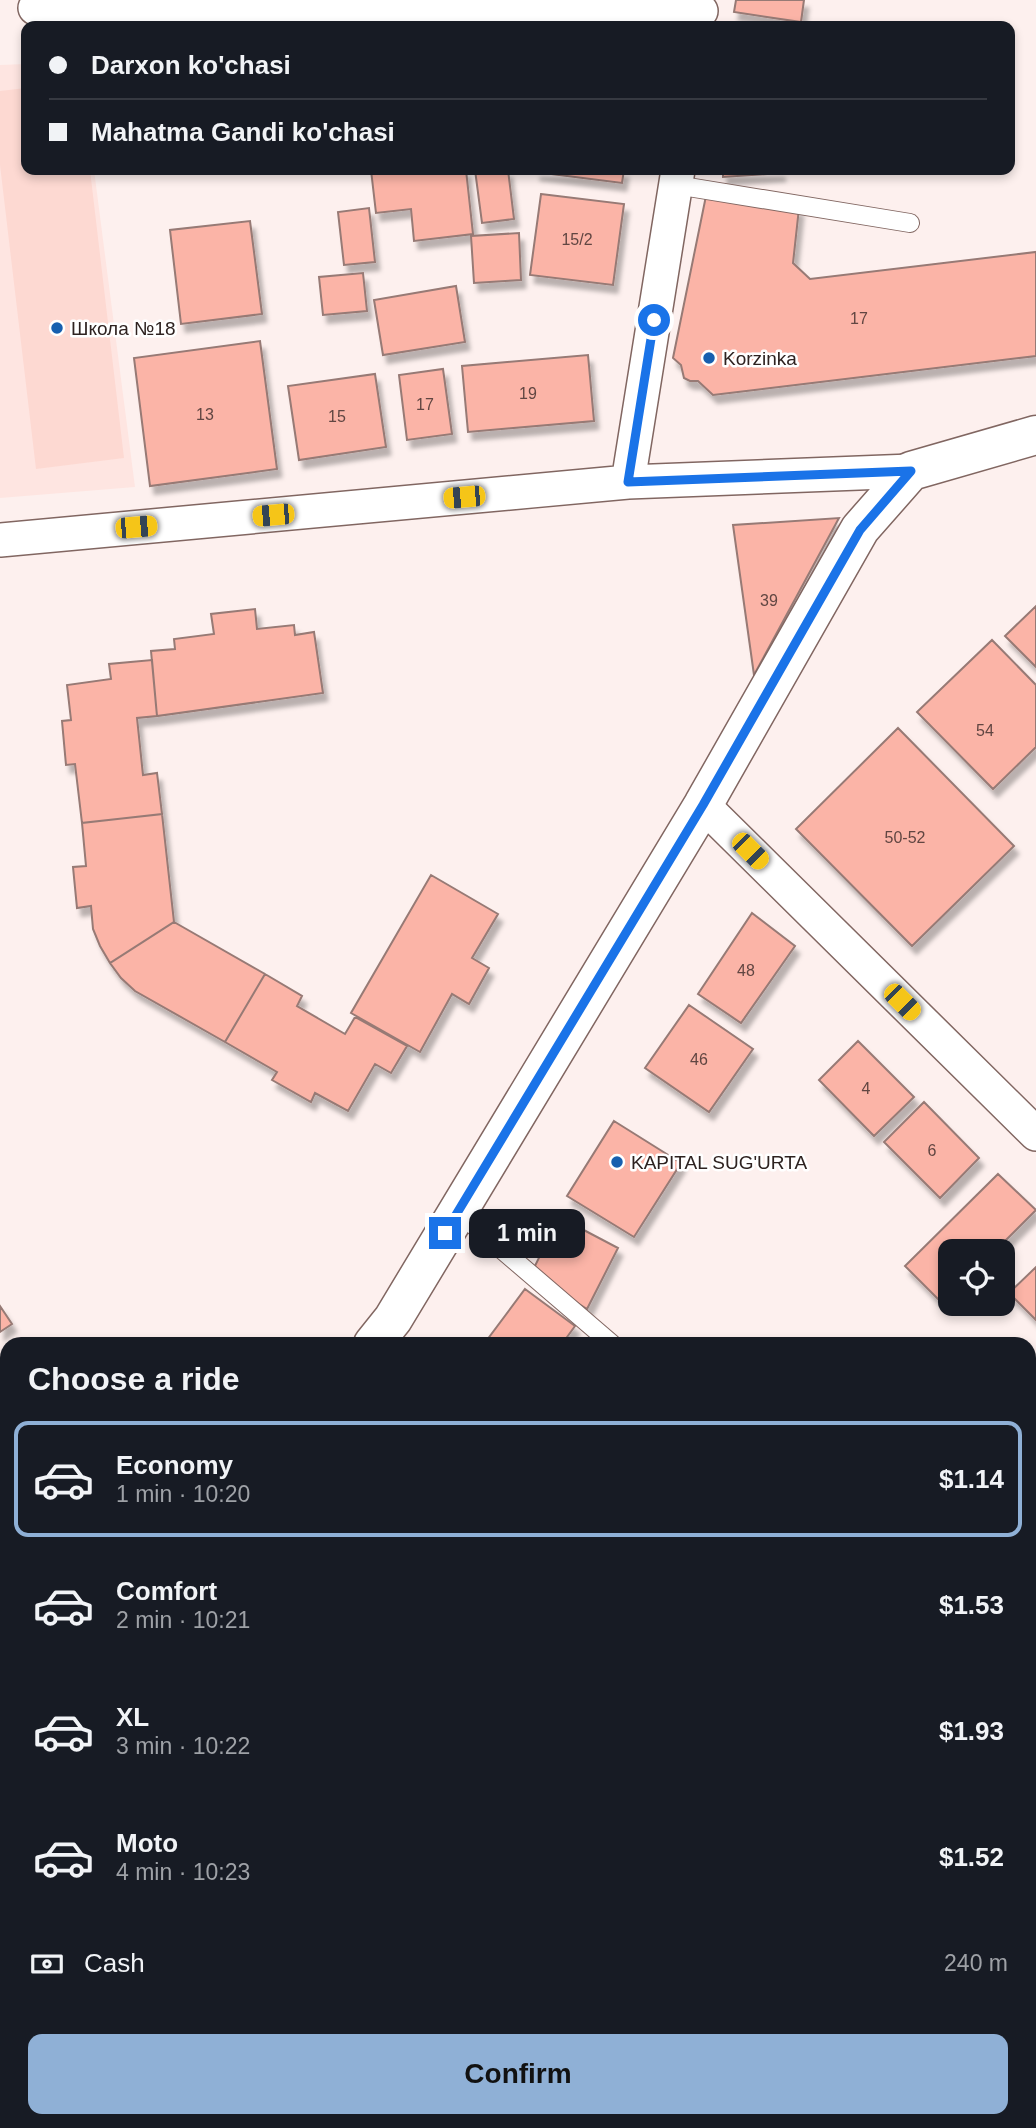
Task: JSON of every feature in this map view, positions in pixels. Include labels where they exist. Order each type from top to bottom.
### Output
[{"type":"street","points":[[35,8],[531,5],[701,12]]},
{"type":"street","points":[[628,482],[677,177]]},
{"type":"street","points":[[0,540],[628,482],[911,471],[1036,435]]},
{"type":"street","points":[[379,1337],[393,1319],[703,805],[860,530],[911,471]]},
{"type":"street","points":[[703,805],[1036,1134]]},
{"type":"lane","points":[[677,177],[910,223]]},
{"type":"lane","points":[[458,1212],[604,1337]]},
{"type":"shaded area","name":"Школа №18","points":[[21,64],[21,175],[95,175],[135,487],[0,498],[0,65]]},
{"type":"shaded area","name":"Школа №18","points":[[21,89],[21,175],[91,175],[124,458],[36,469],[0,165],[0,91]]},
{"type":"building","points":[[736,0],[804,0],[801,21],[734,12]]},
{"type":"building","points":[[372,175],[467,175],[473,234],[414,241],[411,209],[376,213]]},
{"type":"building","points":[[476,175],[509,175],[514,219],[482,223]]},
{"type":"building","points":[[559,175],[623,175],[622,183]]},
{"type":"building","points":[[707,191],[799,208],[793,263],[810,279],[1036,252],[1036,356],[713,395],[698,381],[684,378],[681,365],[673,358]]},
{"type":"building","points":[[541,194],[624,204],[613,285],[530,275]]},
{"type":"building","points":[[369,208],[375,262],[344,265],[338,212]]},
{"type":"building","points":[[250,221],[262,314],[181,324],[170,230]]},
{"type":"building","points":[[519,233],[521,280],[474,283],[471,236]]},
{"type":"building","points":[[363,273],[367,311],[323,315],[319,277]]},
{"type":"building","points":[[456,286],[465,342],[383,355],[374,300]]},
{"type":"building","points":[[260,341],[277,469],[150,486],[134,358]]},
{"type":"building","points":[[588,355],[594,421],[468,432],[462,366]]},
{"type":"building","points":[[443,369],[452,434],[407,440],[399,375]]},
{"type":"building","points":[[375,374],[386,447],[299,460],[288,386]]},
{"type":"building","points":[[839,518],[754,675],[733,525]]},
{"type":"building","points":[[1036,606],[1036,667],[1005,636]]},
{"type":"building","points":[[255,609],[257,629],[294,625],[295,635],[314,632],[323,693],[157,716],[151,651],[175,649],[174,639],[214,634],[211,614]]},
{"type":"building","points":[[992,640],[1036,685],[1036,747],[993,789],[917,712]]},
{"type":"building","points":[[152,660],[157,716],[137,718],[143,775],[157,773],[162,814],[82,823],[75,764],[66,765],[62,721],[71,720],[67,685],[111,679],[109,664]]},
{"type":"building","points":[[898,728],[1014,846],[912,946],[796,829]]},
{"type":"building","points":[[162,814],[174,922],[110,963],[93,929],[91,906],[77,908],[73,867],[86,866],[82,823]]},
{"type":"building","points":[[431,875],[498,914],[472,958],[489,968],[469,1004],[452,994],[420,1052],[351,1013]]},
{"type":"building","points":[[752,913],[795,946],[741,1023],[698,994]]},
{"type":"building","points":[[174,922],[265,974],[225,1042],[135,991],[110,963]]},
{"type":"building","points":[[265,974],[302,996],[297,1006],[345,1034],[355,1017],[407,1046],[391,1073],[375,1064],[348,1111],[315,1093],[311,1102],[272,1080],[277,1072],[225,1042]]},
{"type":"building","points":[[689,1005],[753,1049],[709,1112],[645,1068]]},
{"type":"building","points":[[858,1041],[914,1097],[874,1136],[819,1080]]},
{"type":"building","points":[[924,1102],[979,1158],[940,1198],[884,1142]]},
{"type":"building","points":[[614,1121],[681,1163],[634,1237],[567,1196]]},
{"type":"building","points":[[998,1174],[1036,1210],[1007,1239],[938,1239],[938,1299],[905,1266]]},
{"type":"building","points":[[559,1217],[618,1248],[587,1309],[531,1274]]},
{"type":"building","points":[[1036,1267],[1036,1320],[1015,1299],[1015,1287]]},
{"type":"building","points":[[525,1289],[575,1326],[567,1337],[489,1337]]},
{"type":"building","points":[[0,1306],[12,1324],[0,1332]]},
{"type":"place","name":"Школа №18","points":[[57,328]]},
{"type":"place","name":"Korzinka","points":[[709,358]]},
{"type":"place","name":"KAPITAL SUG'URTA","points":[[617,1162]]},
{"type":"route","points":[[445,1233],[703,805],[860,530],[911,471],[628,482],[654,320]]}]
